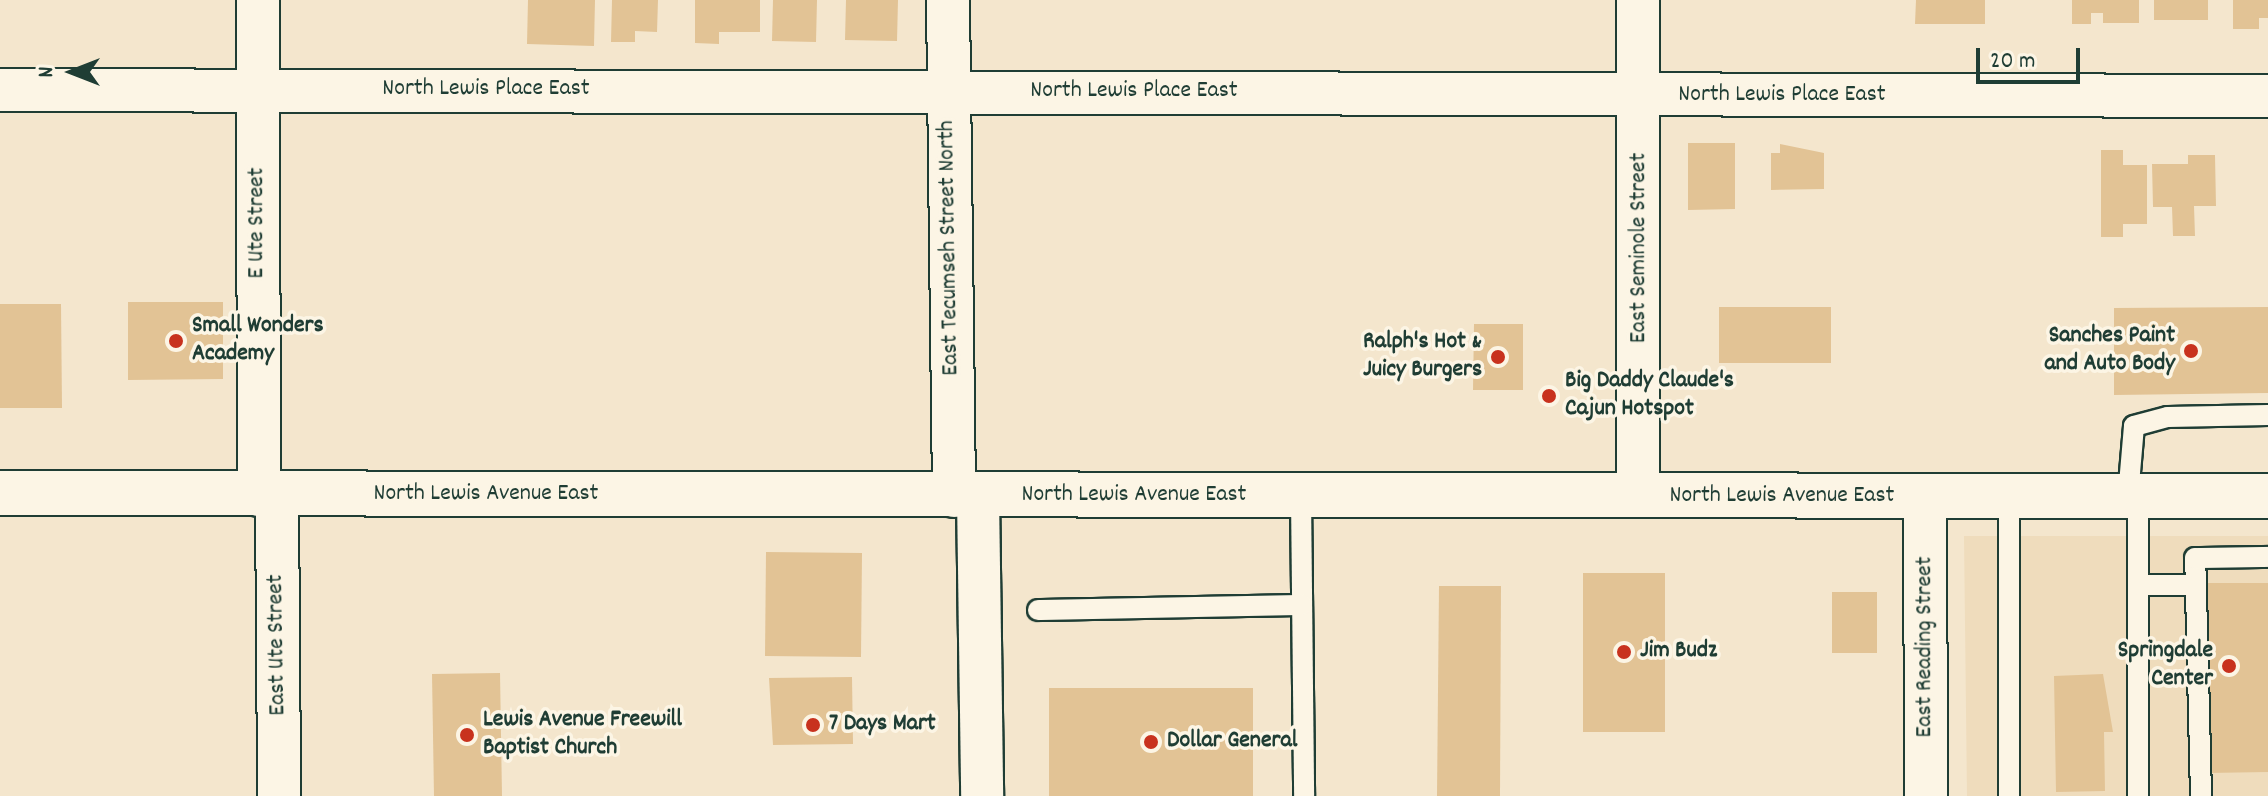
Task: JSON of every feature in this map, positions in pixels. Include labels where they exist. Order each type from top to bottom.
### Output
[{"type":"main road","name":"North Lewis Avenue East","points":[[0,493],[1925,498],[2268,496]]},
{"type":"street","name":"E Ute Street","points":[[258,0],[257,90],[268,495]]},
{"type":"street","name":"East Tecumseh Street North","points":[[948,0],[948,92],[982,796]]},
{"type":"street","name":"East Seminole Street","points":[[1638,0],[1641,96],[1638,496]]},
{"type":"street","name":"North Lewis Place East","points":[[0,90],[2268,96]]},
{"type":"street","name":"East Ute Street","points":[[268,495],[279,796]]},
{"type":"street","name":"East Reading Street","points":[[1925,498],[1926,796]]},
{"type":"lane","points":[[2138,796],[2134,426],[2168,417],[2268,415]]},
{"type":"lane","points":[[1301,496],[1304,796]]},
{"type":"lane","points":[[2009,497],[2009,796]]},
{"type":"lane","points":[[2201,796],[2195,558],[2268,557]]},
{"type":"lane","points":[[2138,585],[2196,585]]},
{"type":"lane","points":[[1038,610],[1302,605]]},
{"type":"shaded area","points":[[1964,536],[2268,536],[2268,796],[1967,796]]},
{"type":"building","points":[[528,0],[595,0],[594,46],[527,44]]},
{"type":"building","points":[[612,0],[658,0],[657,32],[635,31],[635,42],[611,42]]},
{"type":"building","points":[[695,0],[760,0],[760,32],[719,32],[719,44],[695,43]]},
{"type":"building","points":[[773,0],[817,0],[816,42],[772,41]]},
{"type":"building","points":[[846,0],[898,0],[897,41],[845,40]]},
{"type":"building","points":[[1916,0],[1985,0],[1985,24],[1915,24]]},
{"type":"building","points":[[2072,0],[2139,0],[2139,23],[2103,23],[2103,13],[2091,13],[2091,24],[2072,24]]},
{"type":"building","points":[[2154,0],[2208,0],[2208,20],[2154,20]]},
{"type":"building","points":[[2233,0],[2268,0],[2268,18],[2259,18],[2259,29],[2233,29]]},
{"type":"building","points":[[1688,143],[1735,143],[1735,209],[1688,210]]},
{"type":"building","points":[[1780,144],[1824,153],[1824,189],[1771,190],[1771,153],[1780,153]]},
{"type":"building","points":[[2101,150],[2123,150],[2123,165],[2147,165],[2147,224],[2123,224],[2123,237],[2101,237]]},
{"type":"building","points":[[2188,155],[2215,155],[2216,206],[2194,206],[2195,236],[2173,236],[2172,207],[2153,207],[2152,164],[2188,164]]},
{"type":"building","name":"Small Wonders Academy","points":[[128,302],[223,302],[223,379],[128,380]]},
{"type":"building","points":[[0,304],[61,304],[62,408],[0,408]]},
{"type":"building","points":[[1719,307],[1831,307],[1831,363],[1719,363]]},
{"type":"building","name":"Sanches Paint and Auto Body","points":[[2268,307],[2268,393],[2114,395],[2114,308]]},
{"type":"building","name":"Ralph's Hot & Juicy Burgers","points":[[1474,324],[1523,324],[1523,390],[1473,390]]},
{"type":"building","points":[[766,552],[862,553],[861,657],[765,656]]},
{"type":"building","name":"Jim Budz","points":[[1583,573],[1665,573],[1665,732],[1583,732]]},
{"type":"building","points":[[2205,583],[2268,583],[2268,772],[2207,773]]},
{"type":"building","points":[[1439,586],[1501,586],[1500,796],[1437,796]]},
{"type":"building","points":[[1832,592],[1877,592],[1877,653],[1832,653]]},
{"type":"building","name":"Lewis Avenue Freewill Baptist Church","points":[[500,673],[502,796],[434,796],[432,674]]},
{"type":"building","points":[[2103,674],[2113,732],[2104,732],[2105,791],[2056,792],[2054,676]]},
{"type":"building","name":"7 Days Mart","points":[[852,677],[853,744],[773,745],[769,678]]},
{"type":"building","name":"Dollar General","points":[[1049,688],[1253,688],[1253,796],[1049,796]]},
{"type":"place","name":"Small Wonders Academy","points":[[176,341]]},
{"type":"place","name":"Sanches Paint and Auto Body","points":[[2191,351]]},
{"type":"place","name":"Ralph's Hot & Juicy Burgers","points":[[1498,357]]},
{"type":"place","name":"Big Daddy Claude's Cajun Hotspot","points":[[1549,396]]},
{"type":"place","name":"Jim Budz","points":[[1624,652]]},
{"type":"place","name":"Springdale Center","points":[[2229,666]]},
{"type":"place","name":"7 Days Mart","points":[[813,725]]},
{"type":"place","name":"Lewis Avenue Freewill Baptist Church","points":[[467,735]]},
{"type":"place","name":"Dollar General","points":[[1151,742]]}]
